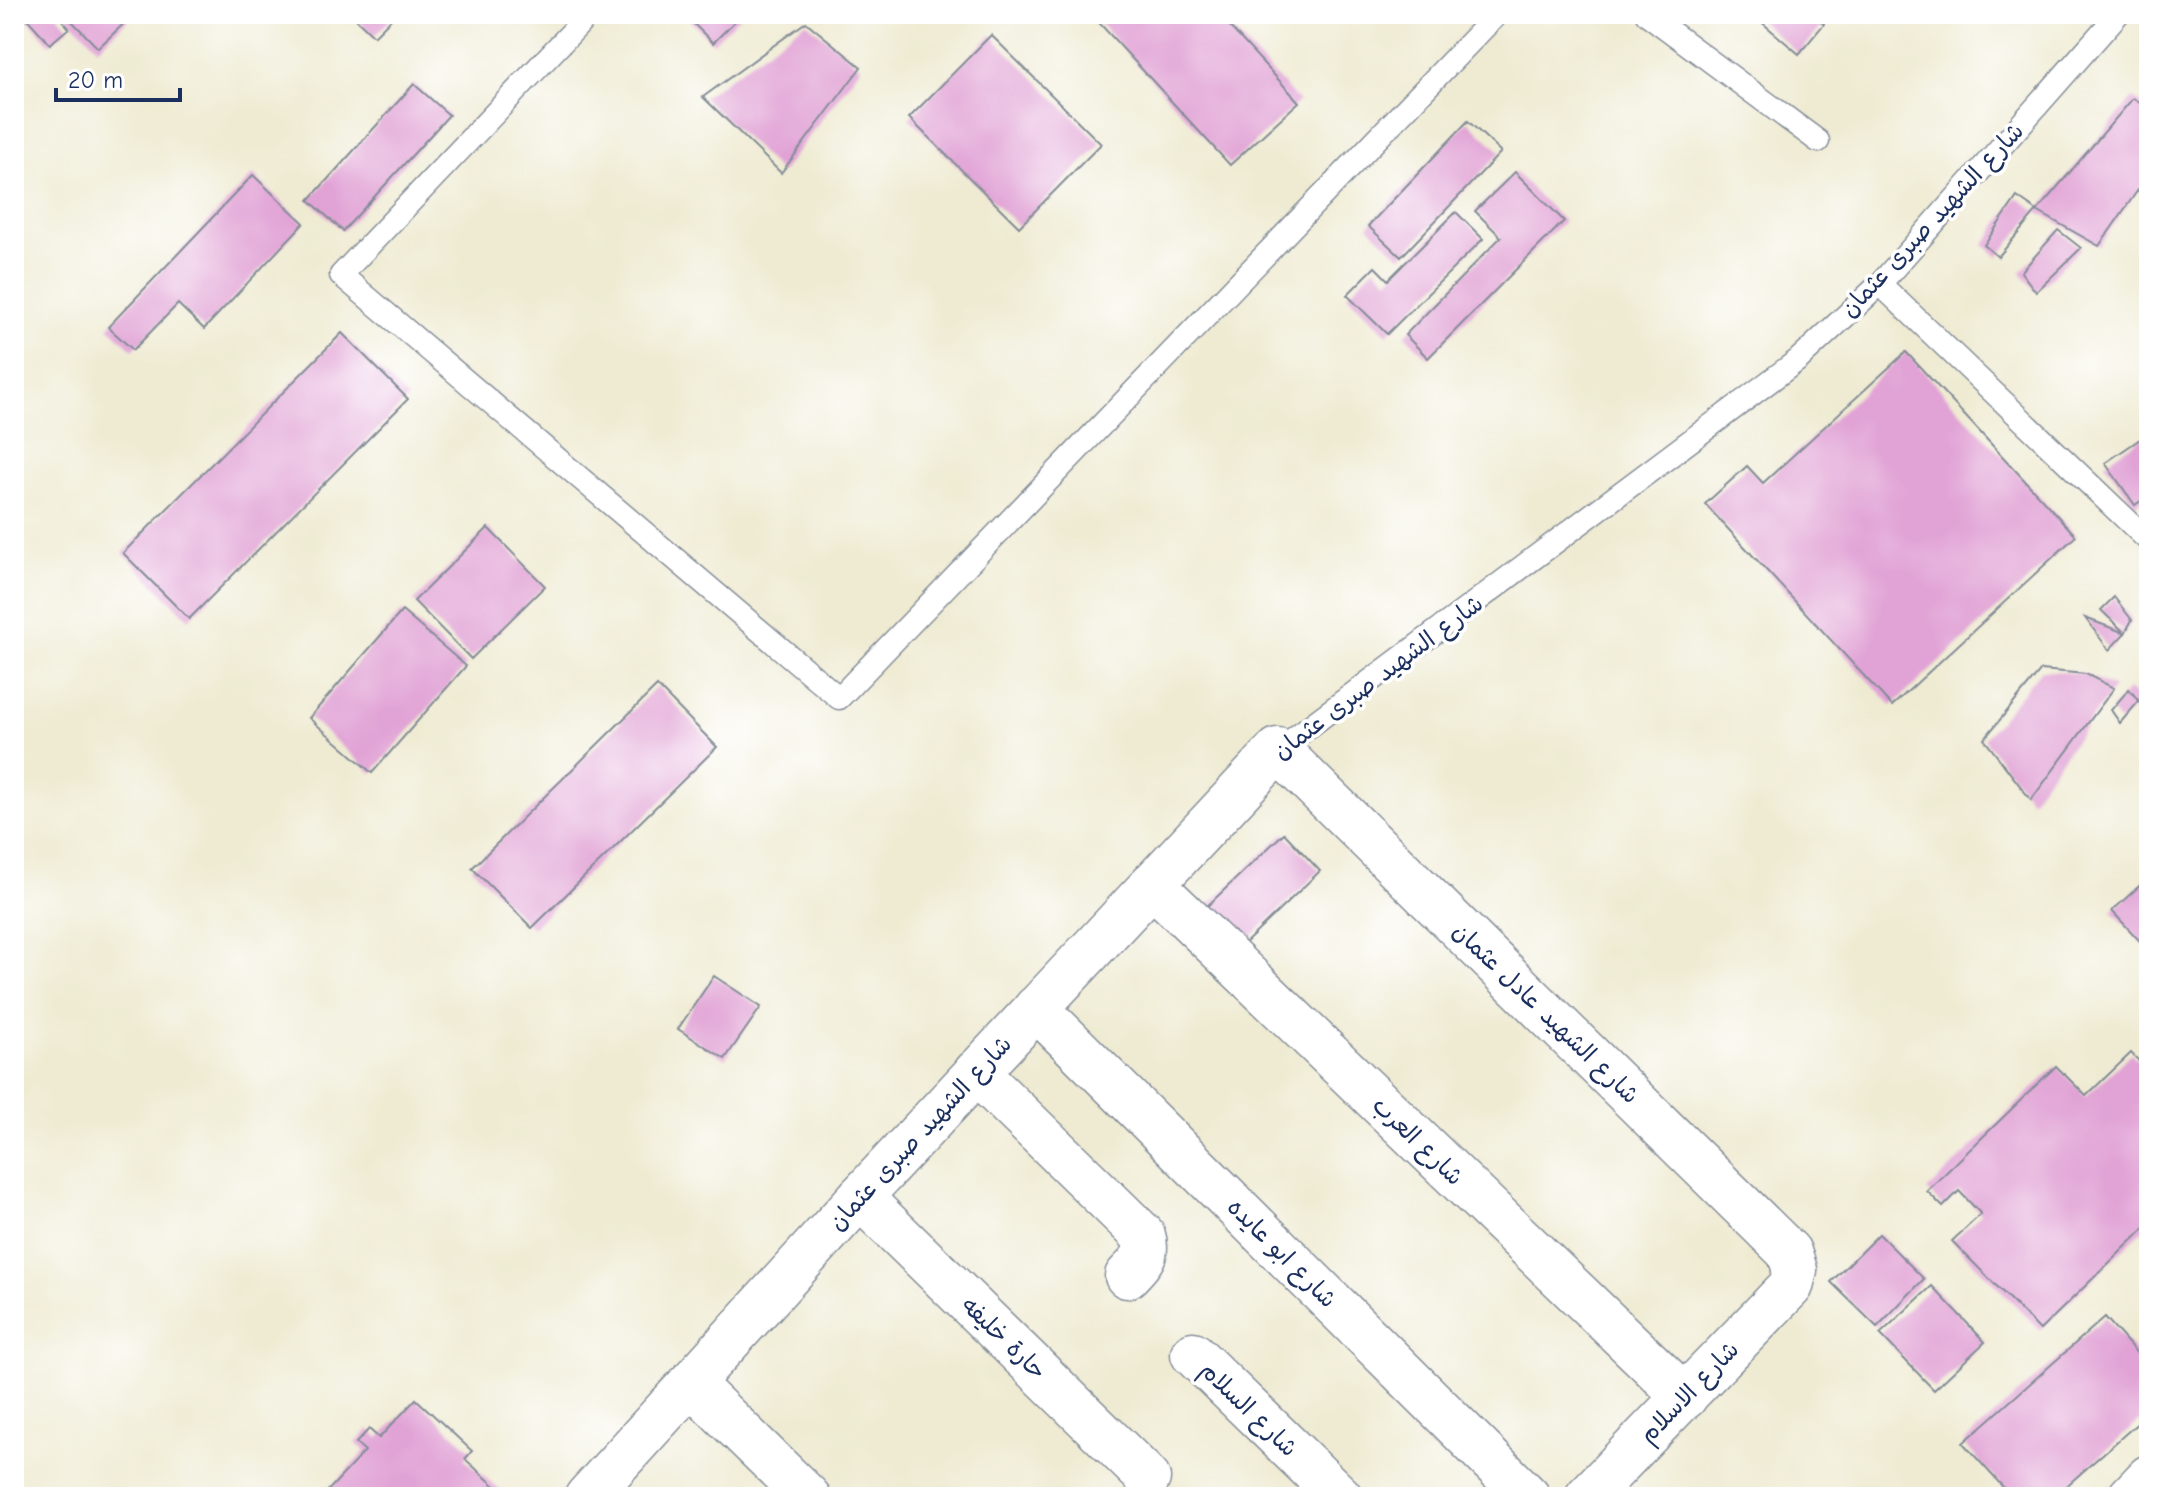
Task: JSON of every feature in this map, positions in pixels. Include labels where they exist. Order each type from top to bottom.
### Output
[{"type":"street","name":"شارع الشهيد صبرى عثمان","points":[[587,1497],[860,1197],[1278,750]]},
{"type":"street","name":"شارع الشهيد عادل عثمان","points":[[1278,750],[1789,1252],[1795,1270],[1791,1286]]},
{"type":"street","name":"شارع العرب","points":[[1152,884],[1685,1397]]},
{"type":"street","name":"شارع ابو عايده","points":[[1036,1008],[1528,1497]]},
{"type":"street","points":[[976,1072],[1143,1235],[1146,1252],[1127,1276]]},
{"type":"street","name":"حارة خليفه","points":[[860,1197],[1148,1478]]},
{"type":"street","name":"شارع الاسلام","points":[[1587,1497],[1791,1286]]},
{"type":"street","name":"شارع السلام","points":[[1193,1354],[1340,1497]]},
{"type":"street","points":[[691,1383],[808,1497]]},
{"type":"street","points":[[2130,1497],[2149,1477]]},
{"type":"lane","points":[[589,14],[341,275],[839,698],[1497,14]]},
{"type":"lane","points":[[1647,14],[1818,141]]},
{"type":"lane","name":"شارع الشهيد صبرى عثمان","points":[[1278,750],[1798,360],[1880,284],[2118,14]]},
{"type":"lane","points":[[1880,284],[2149,541]]},
{"type":"building","points":[[23,14],[57,14],[69,28],[50,44]]},
{"type":"building","points":[[65,14],[134,14],[98,48]]},
{"type":"building","points":[[351,14],[396,14],[374,36]]},
{"type":"building","points":[[684,14],[742,14],[713,43]]},
{"type":"building","points":[[1091,14],[1218,14],[1299,102],[1230,165]]},
{"type":"building","points":[[1752,14],[1812,14],[1824,24],[1799,54]]},
{"type":"building","points":[[806,22],[861,67],[781,173],[703,97]]},
{"type":"building","points":[[991,35],[1101,144],[1019,227],[909,118]]},
{"type":"building","points":[[414,84],[449,115],[343,231],[309,200]]},
{"type":"building","points":[[2133,98],[2149,110],[2149,174],[2099,246],[2037,211]]},
{"type":"building","points":[[1468,121],[1501,152],[1401,257],[1368,226]]},
{"type":"building","points":[[1515,172],[1564,221],[1428,358],[1405,335],[1501,237],[1475,211]]},
{"type":"building","points":[[253,175],[304,223],[204,329],[178,304],[133,350],[108,327]]},
{"type":"building","points":[[2017,197],[2037,211],[1998,257],[1984,245]]},
{"type":"building","points":[[1456,212],[1483,239],[1387,334],[1347,295],[1375,267],[1388,280]]},
{"type":"building","points":[[2058,230],[2081,248],[2036,292],[2021,272]]},
{"type":"building","points":[[342,333],[408,399],[189,619],[123,553]]},
{"type":"building","points":[[1906,352],[2076,536],[1892,706],[1705,504],[1747,466],[1763,483]]},
{"type":"building","points":[[2149,433],[2149,495],[2135,505],[2105,463]]},
{"type":"building","points":[[488,528],[545,586],[471,659],[414,601]]},
{"type":"building","points":[[2114,597],[2132,620],[2125,633],[2101,610]]},
{"type":"building","points":[[402,611],[466,666],[372,773],[309,718]]},
{"type":"building","points":[[2085,618],[2125,633],[2109,650]]},
{"type":"building","points":[[2041,670],[2086,674],[2114,688],[2031,800],[1984,739]]},
{"type":"building","points":[[657,686],[717,747],[532,928],[472,868]]},
{"type":"building","points":[[2129,689],[2139,701],[2120,723],[2111,710]]},
{"type":"building","points":[[1284,833],[1320,871],[1239,949],[1202,911]]},
{"type":"building","points":[[2149,877],[2149,951],[2112,911]]},
{"type":"building","points":[[714,976],[761,1007],[725,1059],[678,1029]]},
{"type":"building","points":[[2131,1053],[2149,1071],[2149,1224],[2040,1330],[1952,1241],[1981,1214],[1959,1191],[1943,1207],[1927,1191],[2056,1066],[2086,1096]]},
{"type":"building","points":[[1879,1234],[1924,1279],[1877,1327],[1831,1282]]},
{"type":"building","points":[[1932,1286],[1985,1342],[1934,1390],[1880,1334]]},
{"type":"building","points":[[2105,1317],[2149,1367],[2149,1413],[2054,1497],[2012,1497],[1963,1443]]},
{"type":"building","points":[[416,1399],[472,1451],[465,1459],[505,1495],[322,1497],[365,1451],[356,1443],[369,1429],[379,1438]]}]
